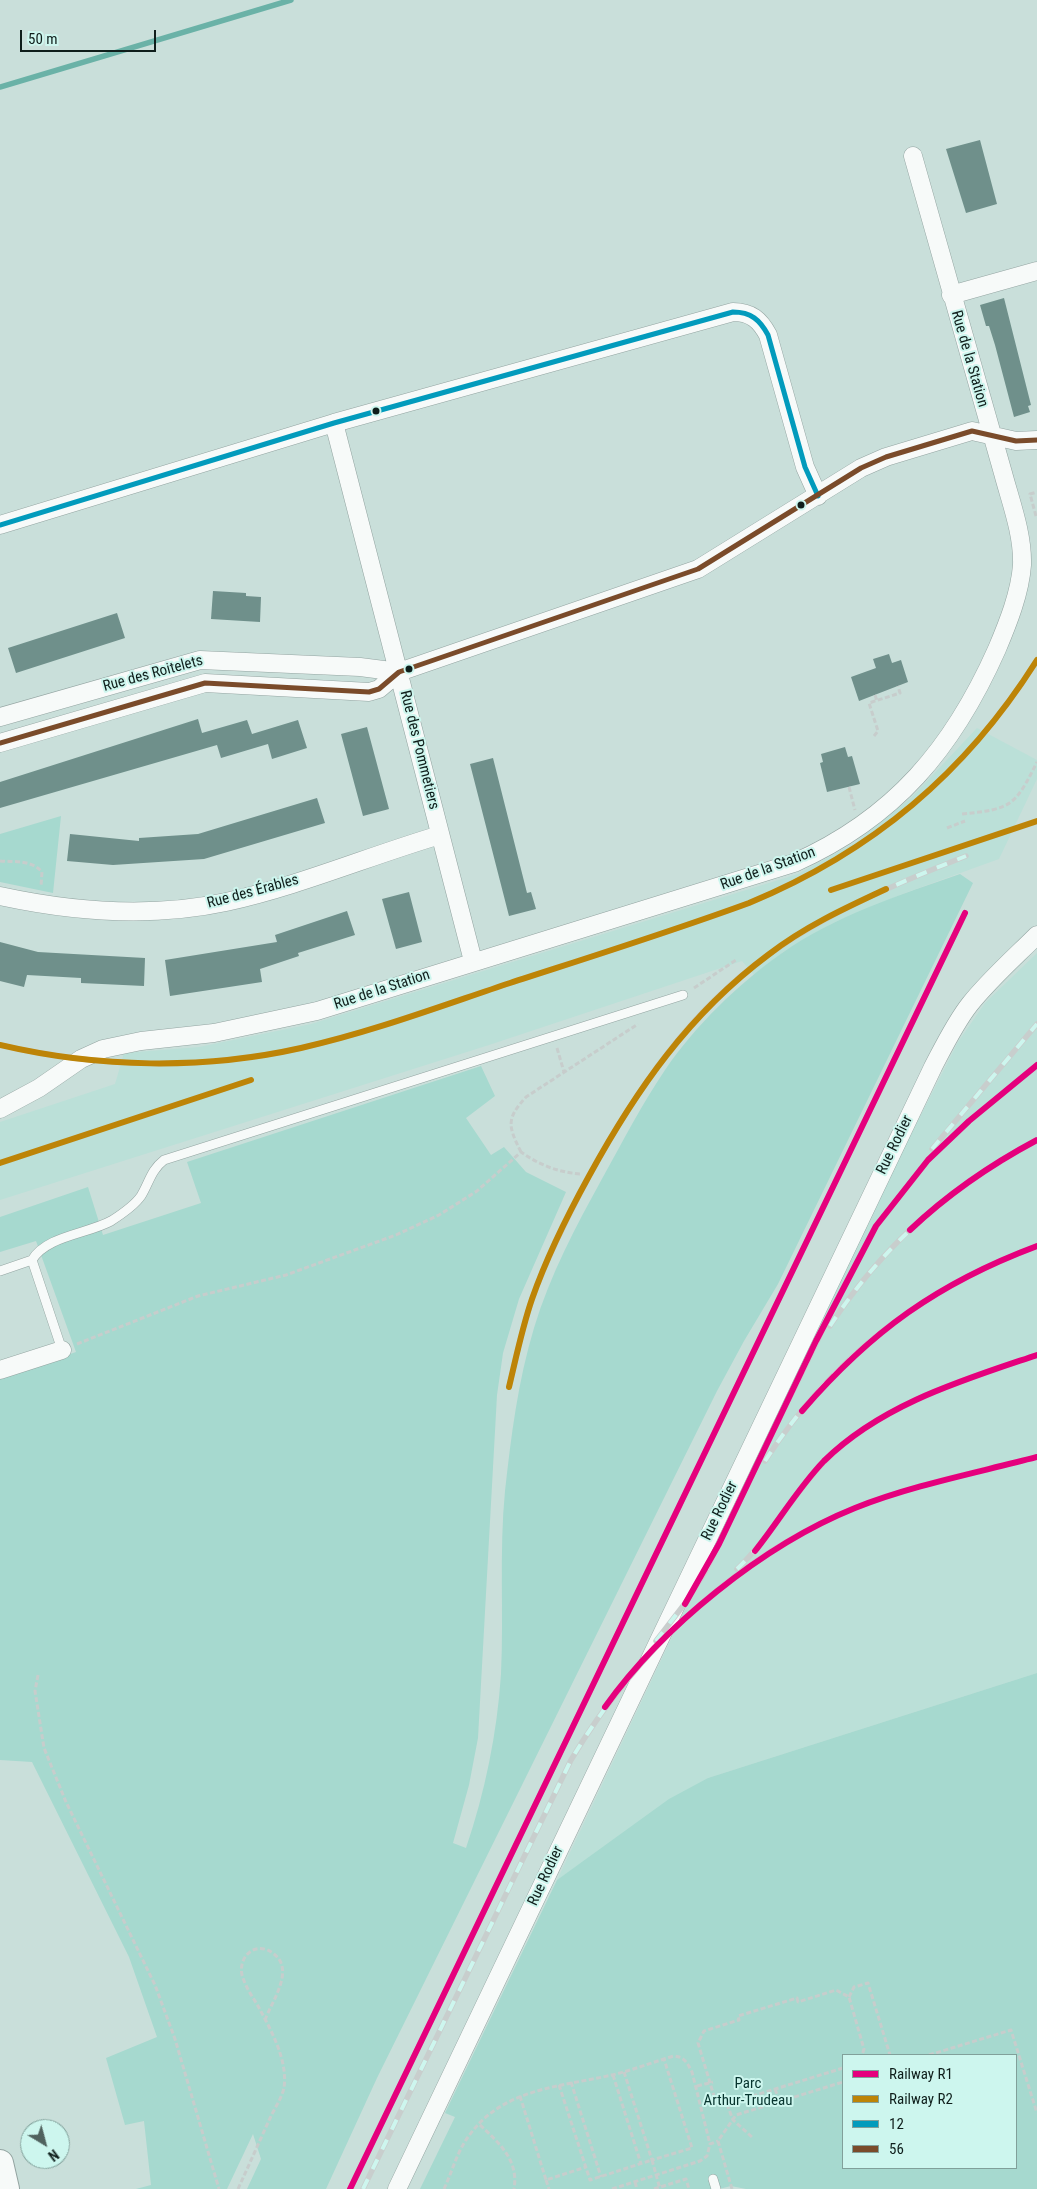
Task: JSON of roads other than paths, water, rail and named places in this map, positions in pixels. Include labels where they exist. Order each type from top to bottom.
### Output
[{"type":"street","name":"Rue de la Station","points":[[0,1109],[38,1088],[81,1059],[103,1049],[141,1042],[214,1033],[282,1019],[354,1000],[473,961],[794,863],[827,847],[859,827],[913,781],[942,748],[966,711],[1002,635],[1022,568],[1021,541],[912,156]]},
{"type":"street","points":[[951,295],[1037,271]]},
{"type":"street","points":[[0,525],[334,423],[724,313],[741,312],[756,318],[768,335],[806,467],[818,496]]},
{"type":"street","name":"Rue des Pommetiers","points":[[334,423],[473,961]]},
{"type":"street","name":"Rue des Roitelets","points":[[0,743],[191,686],[224,683],[359,693],[379,688],[399,672],[684,575],[715,560],[861,468],[886,457],[972,431],[1016,441],[1037,440]]},
{"type":"street","name":"Rue des Roitelets","points":[[0,717],[184,663],[215,659],[360,667],[399,672]]},
{"type":"street","points":[[184,663],[191,686]]},
{"type":"street","name":"Rue des Érables","points":[[0,896],[36,904],[82,910],[156,911],[202,906],[250,896],[440,835]]},
{"type":"street","name":"Rue Rodier","points":[[397,2189],[933,1067],[956,1024],[969,1005],[985,986],[1037,935]]},
{"type":"street","points":[[0,1370],[62,1350]]},
{"type":"street","points":[[0,2163],[6,2189]]},
{"type":"lane","points":[[0,1271],[32,1260],[37,1252],[48,1246],[109,1222],[136,1202],[150,1175],[164,1160],[684,995]]},
{"type":"lane","points":[[32,1260],[62,1350]]},
{"type":"lane","points":[[713,2180],[716,2189]]},
{"type":"waterway","points":[[0,87],[291,0]]},
{"type":"railway","points":[[0,1045],[37,1053],[75,1058],[112,1062],[150,1063],[189,1063],[226,1060],[301,1048],[380,1026],[749,903],[794,883],[836,859],[912,805],[947,773],[979,738],[1009,701],[1037,660]]},
{"type":"railway","points":[[509,1387],[532,1299],[567,1219],[627,1111],[668,1052],[691,1025],[742,975],[794,938],[866,899],[966,856]]},
{"type":"railway","points":[[350,2189],[965,913]]},
{"type":"railway","points":[[932,1149],[1037,1024]]},
{"type":"railway","points":[[656,1641],[686,1602],[705,1572],[843,1288],[876,1226],[928,1160],[969,1121],[1037,1065]]},
{"type":"railway","points":[[830,1326],[872,1269],[922,1220],[948,1197],[977,1176],[1037,1140]]},
{"type":"railway","points":[[765,1461],[791,1424],[820,1390],[850,1359],[883,1331],[955,1283],[995,1263],[1037,1246]]},
{"type":"railway","points":[[737,1569],[749,1557],[812,1475],[846,1442],[870,1424],[924,1396],[980,1374],[1037,1355]]},
{"type":"railway","points":[[363,2189],[571,1760],[597,1720],[658,1645],[693,1611],[730,1580],[770,1552],[812,1528],[855,1508],[899,1492],[1037,1457]]},
{"type":"rail line","name":"R2","points":[[0,1045],[37,1053],[75,1058],[112,1062],[150,1063],[189,1063],[226,1060],[301,1048],[380,1026],[749,903],[794,883],[836,859],[912,805],[947,773],[979,738],[1009,701],[1037,660]]},
{"type":"rail line","name":"R2","points":[[831,890],[1037,821]]},
{"type":"rail line","name":"R2","points":[[509,1387],[528,1310],[558,1236],[607,1144],[666,1055],[713,1002],[768,955],[810,927],[886,889]]},
{"type":"rail line","name":"R1","points":[[350,2189],[965,913]]},
{"type":"rail line","name":"R1","points":[[685,1604],[719,1544],[816,1341],[876,1226],[928,1160],[969,1121],[1037,1065]]},
{"type":"rail line","name":"R2","points":[[0,1163],[251,1080]]},
{"type":"rail line","name":"R1","points":[[910,1230],[939,1204],[970,1181],[1037,1140]]},
{"type":"rail line","name":"R1","points":[[802,1411],[854,1357],[908,1312],[968,1276],[1001,1260],[1037,1246]]},
{"type":"rail line","name":"R1","points":[[755,1551],[806,1482],[824,1461],[871,1424],[897,1409],[952,1384],[1037,1355]]},
{"type":"rail line","name":"R1","points":[[605,1707],[628,1677],[655,1647],[685,1619],[717,1591],[785,1543],[820,1524],[877,1500],[922,1486],[1037,1457]]},
{"type":"park label","name":"Parc Arthur-Trudeau","points":[[748,2092]]}]
